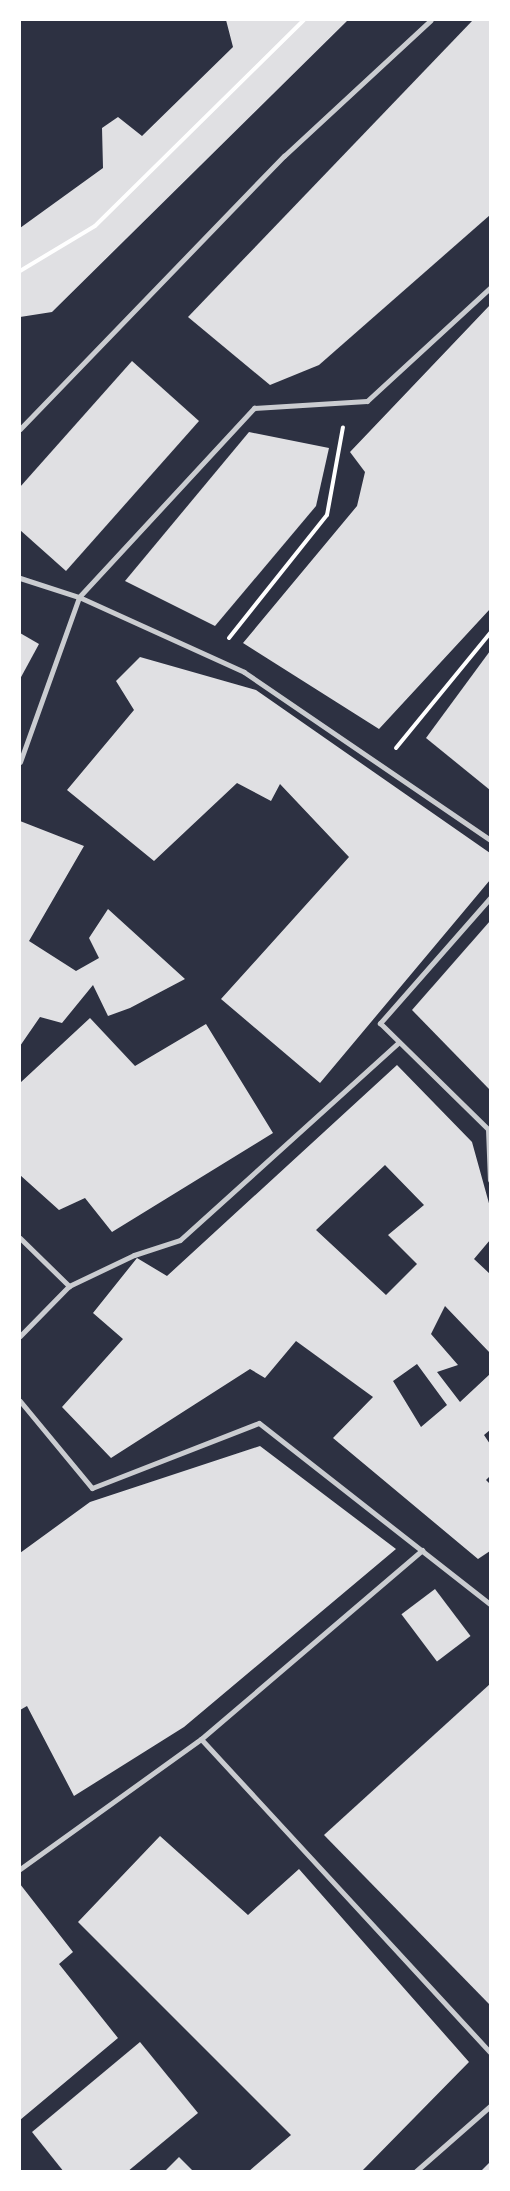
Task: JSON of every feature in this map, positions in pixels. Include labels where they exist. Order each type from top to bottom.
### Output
[{"type":"street","points":[[20,429],[284,156],[431,20]]},
{"type":"street","points":[[20,762],[79,597],[254,408],[367,401],[490,288]]},
{"type":"street","points":[[20,578],[79,597],[244,672],[490,840]]},
{"type":"street","points":[[490,898],[380,1023],[488,1129],[490,1180]]},
{"type":"street","points":[[20,1336],[69,1286],[134,1255],[180,1240],[399,1042]]},
{"type":"street","points":[[20,1238],[69,1286]]},
{"type":"street","points":[[20,1401],[92,1488],[260,1423],[490,1604]]},
{"type":"street","points":[[20,1869],[201,1739],[422,1550]]},
{"type":"street","points":[[201,1739],[490,2052]]},
{"type":"street","points":[[415,2172],[490,2106]]},
{"type":"path","points":[[20,272],[94,226],[304,20]]},
{"type":"path","points":[[213,658],[327,515],[338,473],[346,402]]},
{"type":"path","points":[[381,765],[490,633]]},
{"type":"building","points":[[226,20],[348,20],[52,312],[20,317],[20,228],[103,168],[102,128],[118,117],[142,136],[233,47]]},
{"type":"building","points":[[473,20],[490,20],[490,215],[319,365],[270,385],[188,317]]},
{"type":"building","points":[[490,305],[490,609],[379,729],[243,643],[357,506],[365,472],[350,452]]},
{"type":"building","points":[[132,361],[199,421],[66,571],[20,530],[20,487]]},
{"type":"building","points":[[249,432],[329,448],[316,506],[215,626],[125,581]]},
{"type":"building","points":[[20,633],[39,644],[20,679]]},
{"type":"building","points":[[490,651],[490,790],[426,738]]},
{"type":"building","points":[[140,657],[256,690],[490,853],[490,880],[320,1083],[221,999],[349,857],[280,784],[271,801],[237,783],[154,861],[67,790],[134,710],[116,681]]},
{"type":"building","points":[[20,821],[84,846],[29,941],[76,971],[99,958],[89,938],[108,909],[185,979],[130,1008],[108,1016],[93,985],[62,1023],[40,1017],[20,1046]]},
{"type":"building","points":[[490,921],[490,1090],[412,1010]]},
{"type":"building","points":[[90,1018],[135,1066],[206,1024],[273,1133],[112,1232],[85,1198],[59,1210],[20,1175],[20,1083]]},
{"type":"building","points":[[397,1065],[472,1142],[490,1207],[490,1240],[474,1259],[490,1274],[490,1353],[445,1306],[431,1334],[458,1365],[437,1372],[460,1402],[490,1374],[490,1430],[484,1435],[490,1444],[490,1476],[486,1480],[490,1484],[490,1551],[478,1559],[333,1438],[373,1397],[296,1341],[265,1378],[250,1369],[111,1458],[62,1407],[123,1339],[93,1313],[137,1258],[167,1276]],"holes":[[[385,1165],[424,1205],[388,1235],[417,1264],[386,1295],[316,1230]],[[417,1364],[447,1405],[421,1427],[393,1381]]]},
{"type":"building","points":[[260,1446],[396,1549],[184,1727],[74,1796],[27,1706],[20,1710],[20,1553],[90,1502]]},
{"type":"building","points":[[435,1589],[471,1636],[437,1661],[401,1614]]},
{"type":"building","points":[[490,1684],[490,2005],[324,1835]]},
{"type":"building","points":[[160,1836],[248,1915],[299,1869],[469,2062],[361,2172],[248,2172],[291,2135],[78,1922]]},
{"type":"building","points":[[20,1884],[73,1952],[59,1964],[118,2038],[20,2120]]},
{"type":"building","points":[[140,2042],[198,2113],[127,2172],[64,2172],[32,2132]]},
{"type":"building","points":[[179,2157],[194,2172],[164,2172]]},
{"type":"building","points":[[490,2162],[490,2172],[480,2172]]}]
